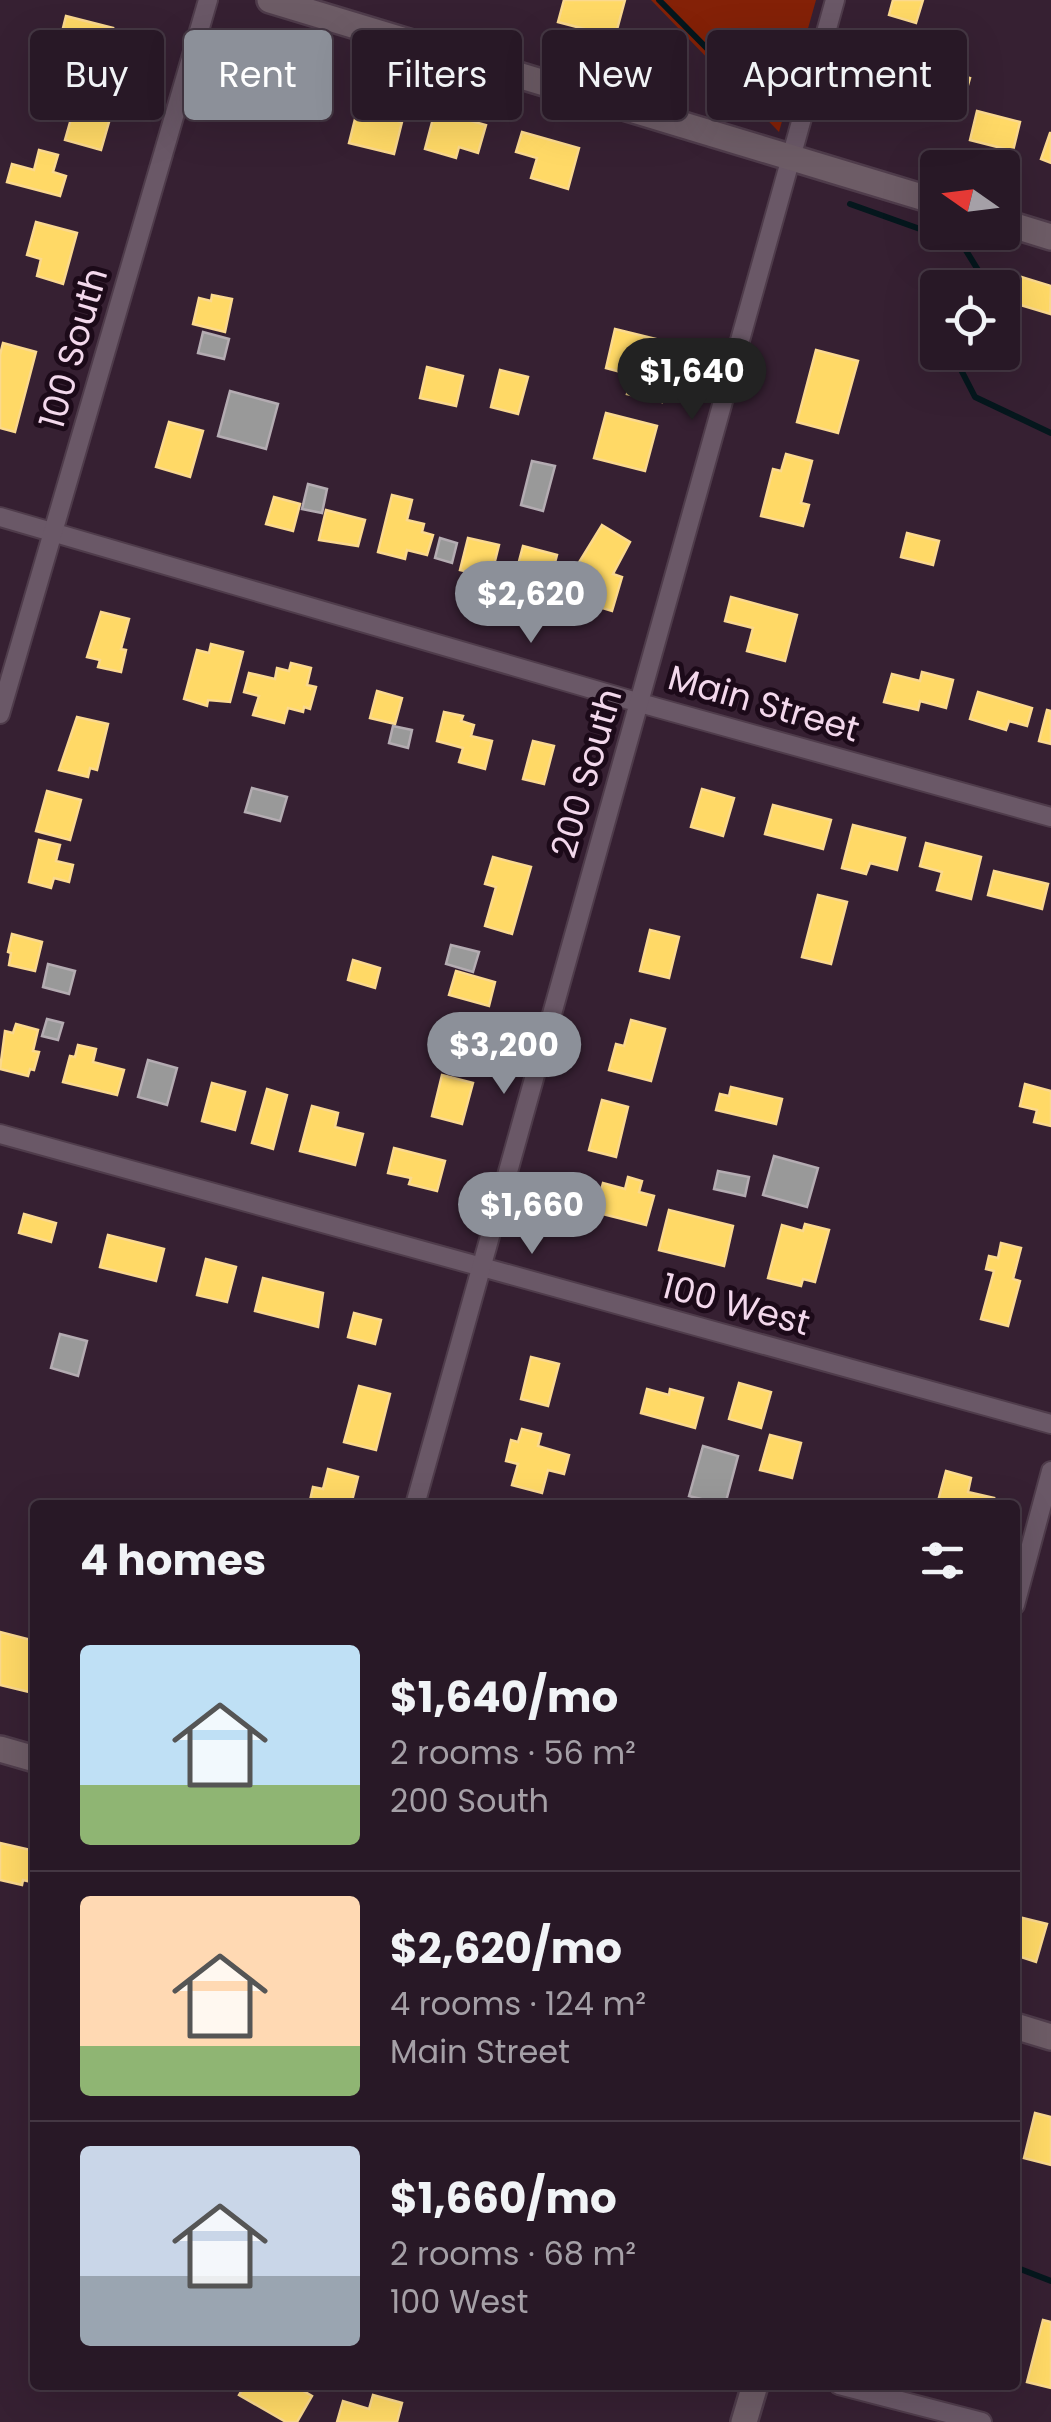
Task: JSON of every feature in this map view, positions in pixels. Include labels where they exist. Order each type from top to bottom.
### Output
[{"type":"street","name":"100 South","points":[[0,714],[208,0]]},
{"type":"street","points":[[270,0],[920,196]]},
{"type":"street","name":"200 South","points":[[416,1500],[835,0]]},
{"type":"street","points":[[1020,228],[1051,237]]},
{"type":"street","name":"Main Street","points":[[0,517],[1051,817]]},
{"type":"street","name":"100 West","points":[[0,1134],[1051,1424]]},
{"type":"street","points":[[1020,1586],[1051,1471]]},
{"type":"street","points":[[0,1749],[30,1758]]},
{"type":"street","points":[[1020,2027],[1051,2036]]},
{"type":"street","points":[[744,2422],[754,2390]]},
{"type":"street","points":[[859,2390],[982,2422]]},
{"type":"shaded area","points":[[651,0],[816,0],[808,30],[707,30],[707,58],[687,37],[687,30],[680,30]]},
{"type":"shaded area","points":[[767,120],[782,120],[779,132]]},
{"type":"building: Homes","points":[[564,0],[625,0],[617,30],[588,30],[558,22]]},
{"type":"building: Homes","points":[[893,0],[923,0],[916,23],[889,15]]},
{"type":"building: Homes","points":[[66,16],[113,28],[112,30],[62,30]]},
{"type":"building: Homes","points":[[977,111],[1020,122],[1013,150],[970,140]]},
{"type":"building: Homes","points":[[71,120],[110,120],[101,150],[65,140]]},
{"type":"building: Homes","points":[[355,120],[402,122],[394,154],[349,143]]},
{"type":"building: Homes","points":[[433,120],[468,120],[486,125],[478,153],[459,147],[456,158],[425,149]]},
{"type":"building: Homes","points":[[522,132],[579,148],[568,189],[531,178],[537,158],[516,152]]},
{"type":"building: Homes","points":[[1051,133],[1051,163],[1041,159]]},
{"type":"building: Homes","points":[[39,150],[58,155],[53,172],[66,176],[60,196],[7,182],[12,164],[34,170]]},
{"type":"building: Homes","points":[[36,222],[77,233],[63,284],[37,276],[41,259],[27,255]]},
{"type":"building: Homes","points":[[1020,276],[1051,286],[1050,314],[1020,305]]},
{"type":"building: Homes","points":[[212,295],[232,299],[225,332],[193,324],[199,298],[211,301]]},
{"type":"building: Homes","points":[[615,329],[676,344],[662,402],[627,394],[632,375],[606,368]]},
{"type":"building: Homes","points":[[3,343],[36,352],[15,432],[0,428]]},
{"type":"building: Homes","points":[[816,350],[858,361],[838,433],[797,422]]},
{"type":"building: Homes","points":[[427,367],[463,376],[456,406],[420,398]]},
{"type":"building: Homes","points":[[500,370],[528,377],[518,414],[491,407]]},
{"type":"building: Homes","points":[[606,413],[657,426],[645,471],[594,458]]},
{"type":"building: Homes","points":[[169,422],[203,431],[190,477],[156,467]]},
{"type":"building: Homes","points":[[786,454],[812,461],[801,503],[809,505],[803,526],[761,516],[773,469],[781,471]]},
{"type":"building: Homes","points":[[392,495],[412,500],[407,520],[424,524],[422,532],[433,535],[427,555],[407,550],[405,559],[378,552]]},
{"type":"building: Homes","points":[[274,497],[300,504],[293,531],[266,524]]},
{"type":"building: Homes","points":[[326,510],[365,520],[358,546],[319,540]]},
{"type":"building: Homes","points":[[602,525],[630,542],[613,574],[622,577],[612,611],[569,598],[578,564]]},
{"type":"building: Homes","points":[[907,533],[939,541],[933,565],[901,557]]},
{"type":"building: Homes","points":[[468,538],[499,545],[491,577],[460,570]]},
{"type":"building: Homes","points":[[523,546],[557,555],[547,593],[513,584]]},
{"type":"building: Homes","points":[[731,597],[797,615],[785,661],[747,651],[753,628],[725,621]]},
{"type":"building: Homes","points":[[101,612],[129,619],[121,649],[126,650],[121,672],[98,667],[100,660],[87,657]]},
{"type":"building: Homes","points":[[211,644],[243,652],[230,702],[208,700],[207,706],[184,699],[197,650],[209,653]]},
{"type":"building: Homes","points":[[291,663],[311,668],[307,685],[316,687],[310,709],[304,707],[303,712],[288,708],[284,723],[253,715],[259,696],[244,692],[249,673],[275,679],[277,668],[289,671]]},
{"type":"building: Homes","points":[[922,672],[953,680],[946,708],[920,701],[918,710],[884,702],[892,674],[920,681]]},
{"type":"building: Homes","points":[[377,691],[402,698],[395,724],[370,718]]},
{"type":"building: Homes","points":[[978,692],[1032,708],[1027,726],[1009,721],[1006,730],[970,719]]},
{"type":"building: Homes","points":[[1047,710],[1051,711],[1051,744],[1039,741]]},
{"type":"building: Homes","points":[[444,712],[463,716],[461,721],[474,725],[471,736],[492,741],[485,769],[459,762],[463,748],[437,741]]},
{"type":"building: Homes","points":[[77,717],[108,724],[97,770],[90,768],[88,777],[59,770]]},
{"type":"building: Homes","points":[[533,741],[554,746],[544,784],[523,779]]},
{"type":"building: Homes","points":[[702,789],[734,798],[723,836],[691,827]]},
{"type":"building: Homes","points":[[47,791],[81,800],[70,840],[36,831]]},
{"type":"building: Homes","points":[[773,805],[831,820],[823,849],[765,834]]},
{"type":"building: Homes","points":[[853,825],[905,838],[897,870],[870,863],[866,874],[842,868]]},
{"type":"building: Homes","points":[[39,840],[60,845],[56,861],[73,865],[69,882],[54,878],[51,888],[29,882]]},
{"type":"building: Homes","points":[[926,843],[981,857],[971,899],[937,890],[942,872],[920,866]]},
{"type":"building: Homes","points":[[493,857],[531,867],[512,934],[485,926],[496,887],[485,884]]},
{"type":"building: Homes","points":[[994,871],[1048,884],[1042,909],[988,895]]},
{"type":"building: Homes","points":[[818,895],[847,902],[831,964],[802,957]]},
{"type":"building: Homes","points":[[650,930],[679,937],[669,978],[640,971]]},
{"type":"building: Homes","points":[[12,934],[42,942],[35,971],[9,965]]},
{"type":"building: Homes","points":[[353,960],[380,968],[375,988],[348,980]]},
{"type":"building: Homes","points":[[456,971],[495,982],[489,1006],[449,995]]},
{"type":"building: Homes","points":[[631,1020],[665,1029],[651,1081],[609,1070],[616,1044],[624,1046]]},
{"type":"building: Homes","points":[[16,1024],[38,1030],[33,1051],[39,1052],[28,1076],[0,1069],[5,1031],[13,1033]]},
{"type":"building: Homes","points":[[444,1028],[481,1037],[475,1062],[438,1052]]},
{"type":"building: Homes","points":[[78,1045],[96,1049],[93,1062],[124,1070],[117,1095],[63,1082],[70,1056],[75,1057]]},
{"type":"building: Homes","points":[[442,1075],[473,1083],[462,1124],[432,1116]]},
{"type":"building: Homes","points":[[212,1083],[245,1092],[235,1130],[202,1121]]},
{"type":"building: Homes","points":[[1025,1084],[1051,1091],[1051,1126],[1034,1122],[1037,1110],[1020,1106]]},
{"type":"building: Homes","points":[[731,1087],[782,1099],[776,1124],[716,1110],[720,1094],[729,1096]]},
{"type":"building: Homes","points":[[267,1089],[287,1095],[273,1149],[252,1143]]},
{"type":"building: Homes","points":[[602,1100],[628,1107],[616,1157],[589,1150]]},
{"type":"building: Homes","points":[[312,1106],[338,1113],[335,1127],[363,1134],[355,1165],[300,1151]]},
{"type":"building: Homes","points":[[394,1148],[445,1161],[437,1191],[409,1184],[411,1178],[388,1173]]},
{"type":"building: Homes","points":[[628,1177],[642,1181],[639,1192],[654,1196],[646,1225],[595,1212],[603,1183],[625,1189]]},
{"type":"building: Homes","points":[[669,1210],[733,1226],[724,1266],[659,1250]]},
{"type":"building: Homes","points":[[24,1214],[56,1223],[51,1242],[19,1233]]},
{"type":"building: Homes","points":[[805,1224],[829,1230],[815,1282],[803,1279],[801,1286],[768,1278],[782,1225],[803,1231]]},
{"type":"building: Homes","points":[[108,1235],[164,1249],[156,1281],[100,1267]]},
{"type":"building: Homes","points":[[1001,1243],[1021,1248],[1013,1279],[1020,1281],[1008,1326],[981,1319],[994,1271],[986,1269],[989,1256],[998,1258]]},
{"type":"building: Homes","points":[[206,1259],[236,1267],[227,1302],[197,1295]]},
{"type":"building: Homes","points":[[263,1278],[323,1293],[318,1327],[255,1311]]},
{"type":"building: Homes","points":[[354,1313],[381,1320],[375,1344],[348,1337]]},
{"type":"building: Homes","points":[[531,1357],[559,1364],[548,1406],[521,1399]]},
{"type":"building: Homes","points":[[739,1383],[771,1392],[761,1428],[729,1419]]},
{"type":"building: Homes","points":[[359,1386],[390,1394],[376,1450],[344,1442]]},
{"type":"building: Homes","points":[[647,1389],[669,1395],[670,1389],[703,1398],[695,1428],[641,1413]]},
{"type":"building: Homes","points":[[522,1429],[541,1434],[538,1446],[569,1455],[564,1474],[548,1470],[542,1493],[512,1485],[518,1464],[506,1461],[511,1440],[518,1442]]},
{"type":"building: Homes","points":[[770,1435],[801,1443],[792,1478],[760,1470]]},
{"type":"building: Homes","points":[[328,1469],[358,1477],[352,1500],[310,1500],[313,1487],[323,1489]]},
{"type":"building: Homes","points":[[946,1471],[971,1478],[968,1492],[994,1498],[993,1500],[938,1500]]},
{"type":"building: Homes","points":[[0,1632],[30,1640],[29,1692],[0,1685]]},
{"type":"building: Homes","points":[[0,1843],[30,1850],[30,1882],[23,1880],[22,1885],[0,1880]]},
{"type":"building: Homes","points":[[1020,1917],[1047,1924],[1036,1962],[1020,1957]]},
{"type":"building: Homes","points":[[1035,2113],[1051,2117],[1051,2165],[1024,2158]]},
{"type":"building: Homes","points":[[1043,2320],[1051,2322],[1051,2388],[1027,2382]]},
{"type":"building: Homes","points":[[242,2390],[302,2390],[312,2396],[297,2422],[286,2422],[239,2395]]},
{"type":"building: Homes","points":[[373,2395],[402,2403],[397,2422],[337,2422],[343,2401],[369,2409]]},
{"type":"building: Industry","points":[[203,332],[229,339],[224,359],[198,353]]},
{"type":"building: Industry","points":[[230,391],[278,404],[266,449],[218,436]]},
{"type":"building: Industry","points":[[532,461],[555,466],[543,511],[521,505]]},
{"type":"building: Industry","points":[[308,484],[327,489],[322,513],[302,509]]},
{"type":"building: Industry","points":[[440,538],[457,543],[452,563],[435,558]]},
{"type":"building: Industry","points":[[393,726],[412,730],[408,748],[389,743]]},
{"type":"building: Industry","points":[[252,788],[287,797],[280,821],[245,812]]},
{"type":"building: Industry","points":[[451,945],[479,952],[473,972],[446,964]]},
{"type":"building: Industry","points":[[48,964],[75,971],[69,994],[43,987]]},
{"type":"building: Industry","points":[[47,1019],[63,1023],[58,1040],[42,1036]]},
{"type":"building: Industry","points":[[148,1060],[177,1068],[167,1105],[138,1097]]},
{"type":"building: Industry","points":[[774,1156],[818,1168],[807,1207],[763,1195]]},
{"type":"building: Industry","points":[[718,1171],[749,1177],[745,1196],[714,1189]]},
{"type":"building: Industry","points":[[60,1334],[87,1341],[78,1376],[51,1368]]},
{"type":"building: Industry","points":[[703,1446],[738,1456],[726,1500],[689,1496]]},
{"type":"waterway","points":[[659,0],[707,48]]},
{"type":"waterway","points":[[850,204],[962,244],[978,270]]},
{"type":"waterway","points":[[961,370],[975,397],[1051,433]]},
{"type":"waterway","points":[[1020,2269],[1051,2281]]}]
